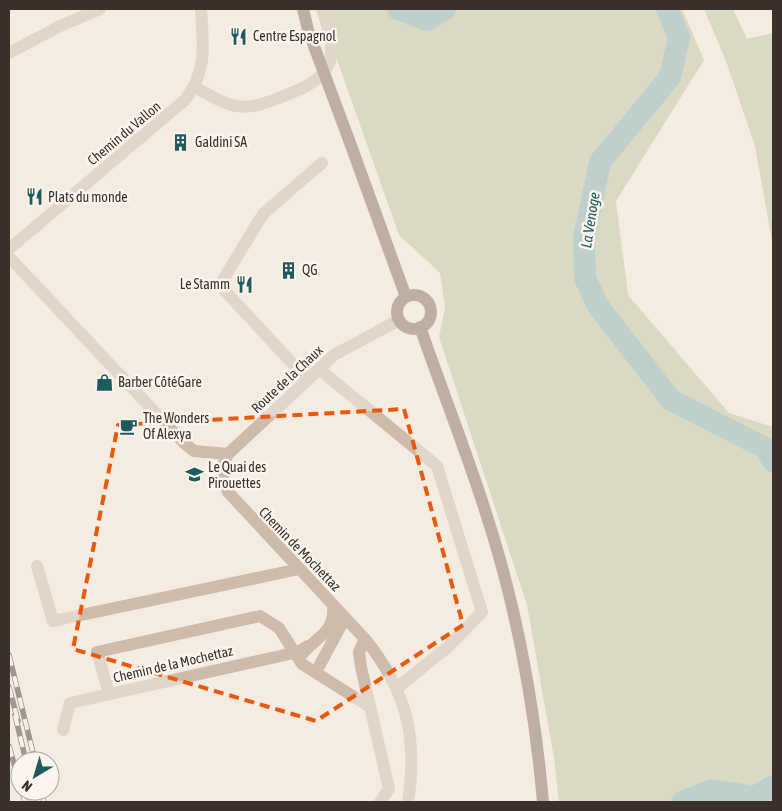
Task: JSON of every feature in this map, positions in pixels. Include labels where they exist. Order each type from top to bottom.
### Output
[{"type":"main road","points":[[302,9],[406,297]]},
{"type":"main road","points":[[406,297],[422,297],[429,304],[430,315],[420,327],[408,328],[399,320],[397,315],[398,305],[406,297]]},
{"type":"main road","points":[[420,327],[484,507],[502,568],[517,631],[532,712],[543,802]]},
{"type":"street","points":[[9,53],[60,26],[100,9]]},
{"type":"street","name":"Chemin du Vallon","points":[[9,249],[174,111],[194,87],[203,61],[201,9]]},
{"type":"street","points":[[194,87],[227,104],[248,107],[302,89],[316,80],[326,70],[332,53],[331,37],[322,9]]},
{"type":"street","points":[[308,380],[224,291],[221,283],[263,214],[322,163]]},
{"type":"street","points":[[9,256],[183,442],[194,451],[228,454]]},
{"type":"street","name":"Route de la Chaux","points":[[228,454],[334,355],[399,320]]},
{"type":"street","points":[[319,369],[437,466],[482,612],[449,646],[397,688]]},
{"type":"street","name":"Chemin de Mochettaz","points":[[228,454],[223,465],[223,478],[228,492],[365,639],[377,654],[397,688],[411,731],[411,780],[408,802]]},
{"type":"street","points":[[37,566],[53,621],[299,569]]},
{"type":"street","name":"Chemin de la Mochettaz","points":[[63,730],[70,703],[293,653],[308,646],[328,631],[334,614],[333,606]]},
{"type":"street","points":[[109,694],[97,652],[260,616],[279,628],[293,653],[302,664],[370,707]]},
{"type":"street","points":[[316,672],[345,618]]},
{"type":"street","points":[[365,639],[359,652],[389,789],[380,802]]},
{"type":"street","points":[[302,664],[303,652],[308,646]]},
{"type":"highlighted area","points":[[404,409],[463,625],[316,721],[73,649],[118,425]]},
{"type":"green space","points":[[319,9],[682,9],[704,60],[616,201],[628,295],[729,413],[773,427],[773,802],[559,802],[554,758],[527,605],[439,337],[445,307],[440,273],[399,235]]},
{"type":"green space","points":[[704,9],[733,9],[747,39],[773,33],[773,247],[755,146],[726,61]]},
{"type":"waterway","name":"La Venoge","points":[[398,9],[427,20],[445,9]]},
{"type":"waterway","name":"La Venoge","points":[[667,9],[679,38],[670,77],[600,162],[584,238],[585,278],[598,306],[671,400],[765,448],[773,461]]},
{"type":"waterway","name":"La Venoge","points":[[682,802],[712,790],[755,797],[773,786]]},
{"type":"railway","points":[[9,655],[33,751]]},
{"type":"railway","points":[[9,687],[18,721]]},
{"type":"railway","points":[[15,715],[24,751]]},
{"type":"railway","points":[[9,746],[10,751]]},
{"type":"place","name":"Centre Espagnol","points":[[239,36]]},
{"type":"place","name":"Galdini SA","points":[[181,142]]},
{"type":"place","name":"Plats du monde","points":[[34,197]]},
{"type":"place","name":"QG","points":[[288,270]]},
{"type":"place","name":"Le Stamm","points":[[244,284]]},
{"type":"place","name":"Barber CôtéGare","points":[[104,382]]},
{"type":"place","name":"The Wonders Of Alexya","points":[[129,426]]},
{"type":"place","name":"Le Quai des Pirouettes","points":[[194,475]]}]
